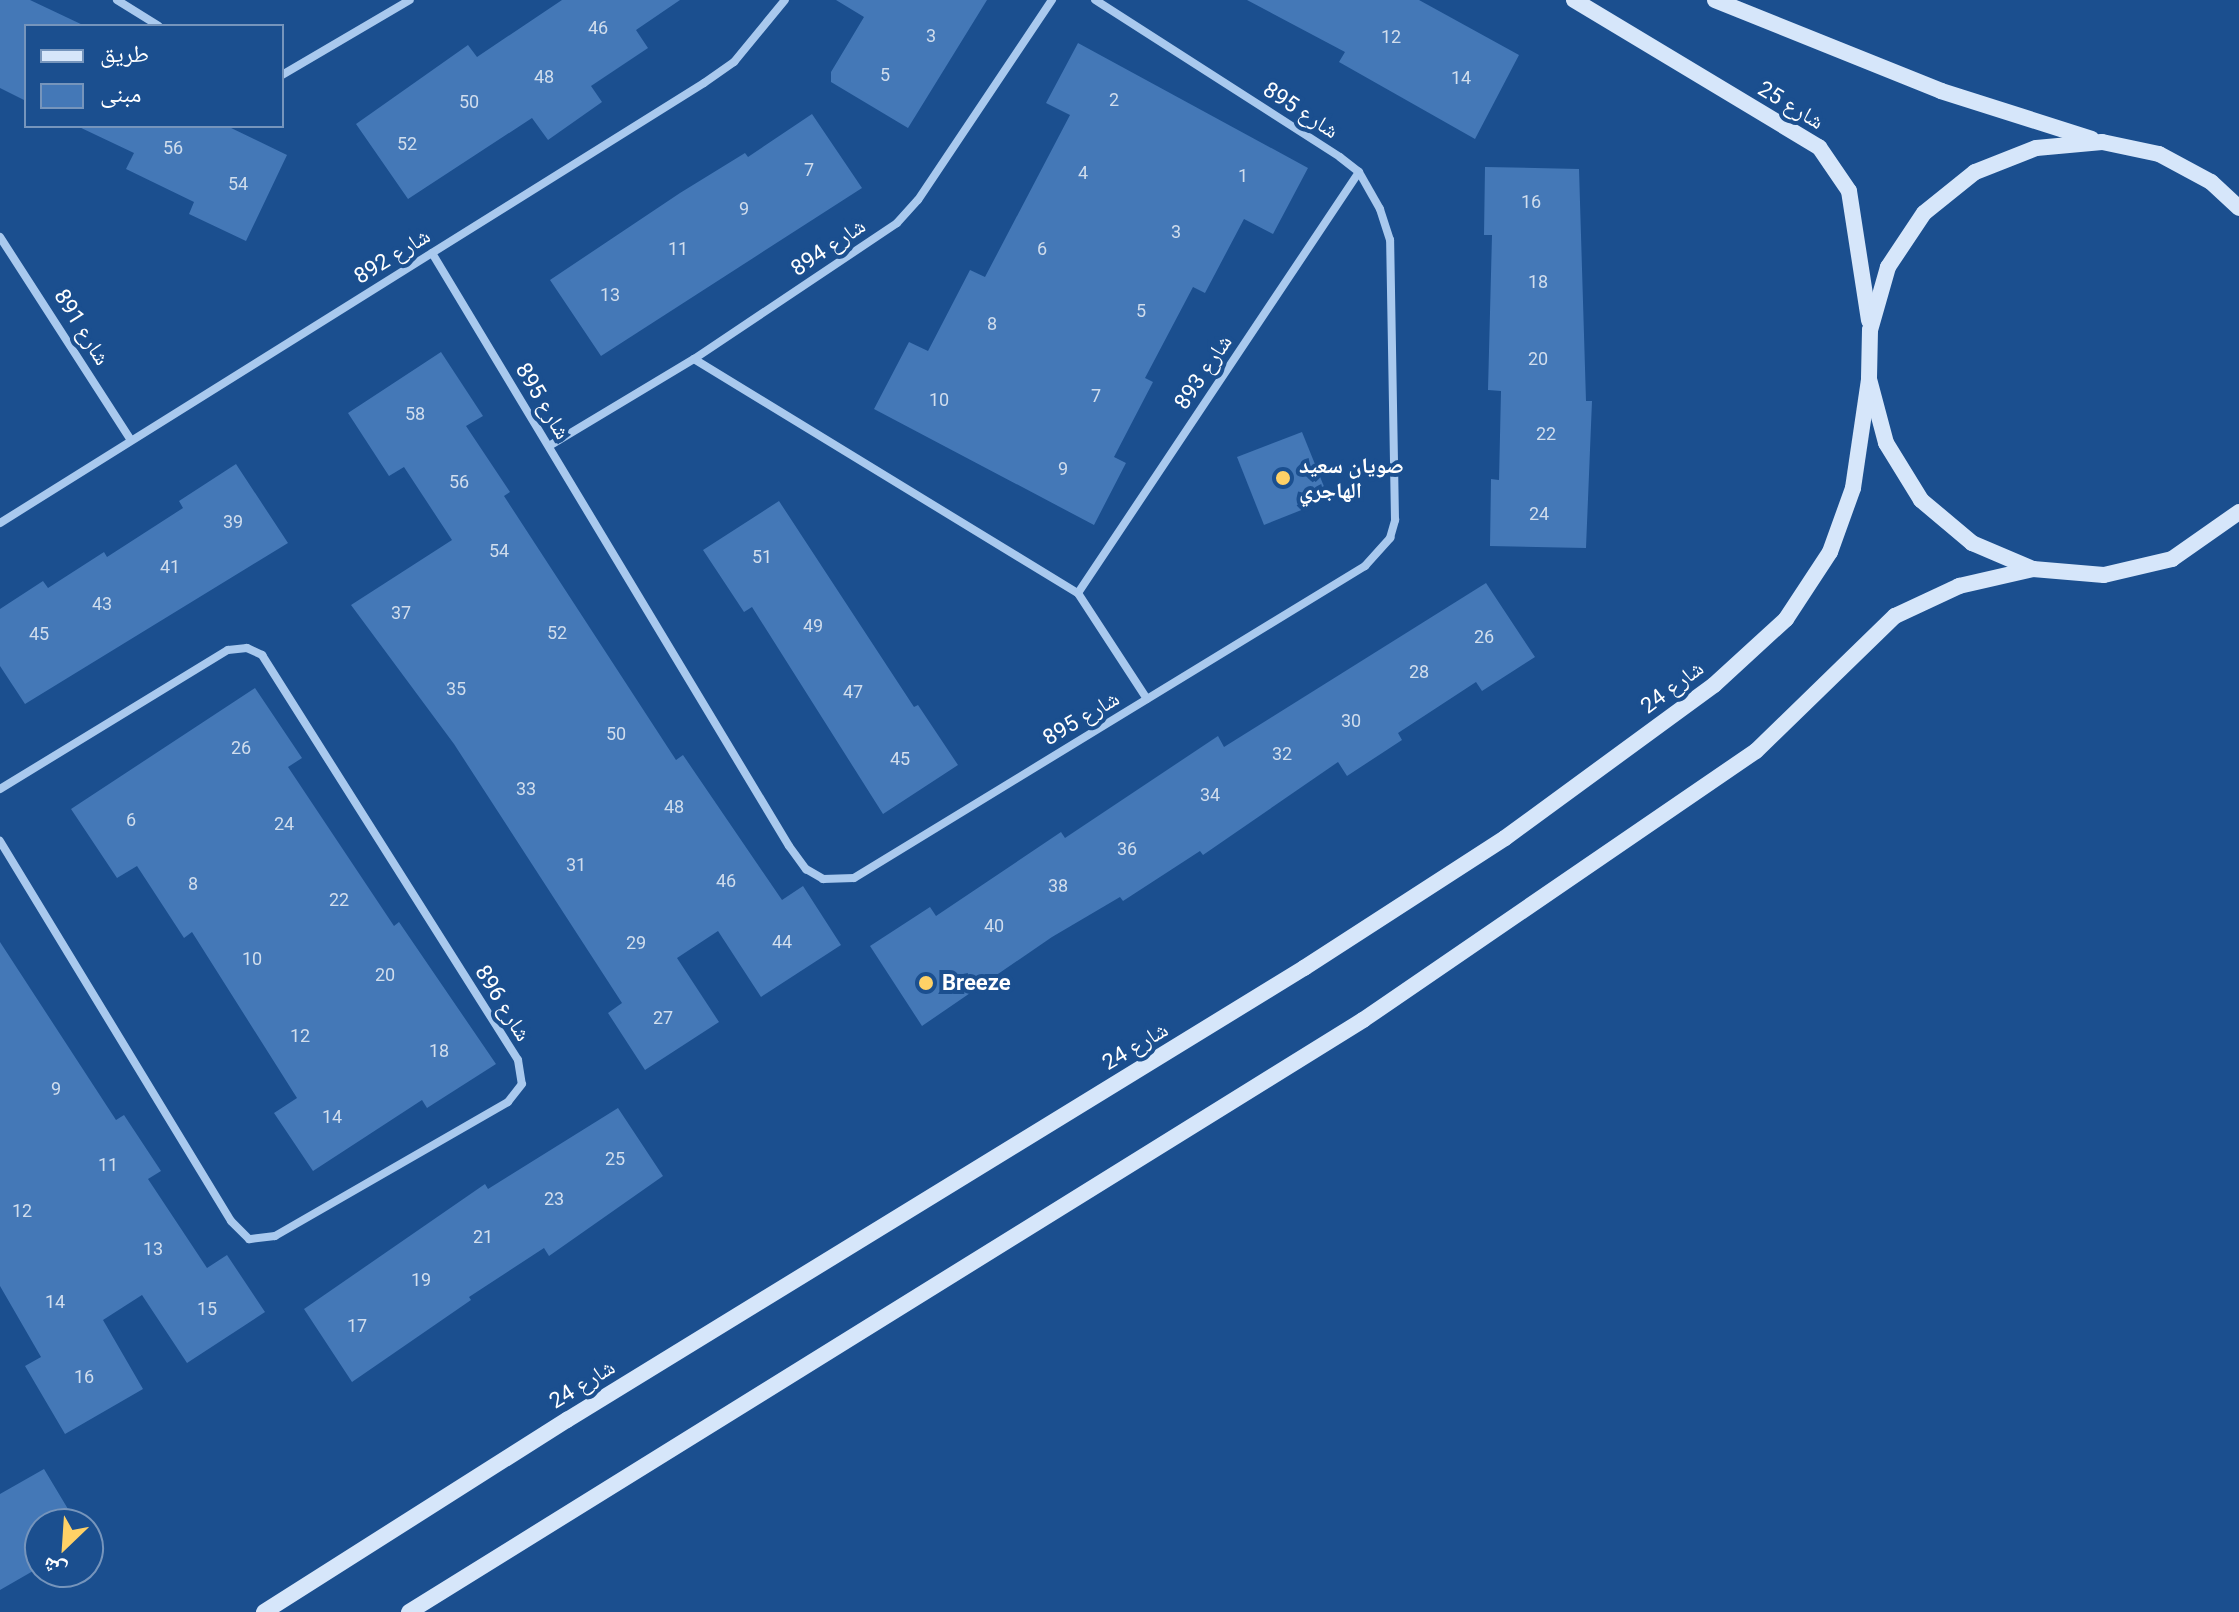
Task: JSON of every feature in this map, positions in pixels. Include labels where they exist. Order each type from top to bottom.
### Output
[{"type":"street","points":[[117,0],[156,24]]},
{"type":"street","points":[[132,9],[138,0]]},
{"type":"street","points":[[284,74],[410,0]]},
{"type":"street","name":"شارع 892","points":[[0,523],[724,69],[758,38],[785,0]]},
{"type":"street","name":"شارع 894","points":[[549,446],[694,359],[897,223],[1052,0]]},
{"type":"street","name":"شارع 895","points":[[432,253],[789,846],[806,869],[823,879],[854,878],[1365,566],[1390,538],[1395,520],[1390,240],[1380,209],[1359,172],[1095,0]]},
{"type":"street","name":"شارع 25","points":[[1574,0],[1819,147],[1849,191],[1870,330]]},
{"type":"street","points":[[1715,0],[1941,91],[2102,142],[2159,154],[2211,182],[2239,191]]},
{"type":"street","points":[[2033,569],[1972,543],[1921,500],[1886,443],[1869,379],[1870,330],[1888,267],[1924,213],[1975,172],[2036,148],[2102,142]]},
{"type":"street","name":"شارع 893","points":[[1078,593],[1359,172]]},
{"type":"street","points":[[2211,182],[2239,208]]},
{"type":"street","name":"شارع 891","points":[[0,237],[130,439]]},
{"type":"street","points":[[694,359],[1078,593],[1147,699]]},
{"type":"street","name":"شارع 24","points":[[264,1612],[567,1420],[1304,968],[1505,838],[1714,685],[1786,619],[1830,552],[1853,488],[1869,379]]},
{"type":"street","points":[[409,1612],[1376,1011],[1756,751],[1895,616],[1959,586],[2033,569],[2104,575],[2172,559],[2239,512]]},
{"type":"street","name":"شارع 896","points":[[0,789],[228,650],[247,648],[262,655],[518,1060],[522,1084],[508,1102],[289,1228],[249,1239],[231,1221],[0,841]]},
{"type":"building","points":[[0,0],[30,0],[81,24],[24,24],[24,100],[0,88]]},
{"type":"building","points":[[562,0],[680,0],[636,30],[648,48],[591,86],[602,102],[548,140],[532,118],[408,199],[356,124],[468,45],[477,57]]},
{"type":"building","points":[[836,0],[987,0],[908,128],[831,82],[831,72],[864,17]]},
{"type":"building","points":[[1247,0],[1419,0],[1519,55],[1475,139],[1339,62],[1345,52]]},
{"type":"building","points":[[1078,43],[1308,168],[1273,234],[1244,219],[1205,293],[1193,287],[1145,378],[1153,382],[1114,457],[1126,463],[1094,525],[874,409],[909,342],[928,351],[970,270],[985,277],[1070,115],[1046,103]]},
{"type":"building","points":[[812,114],[862,188],[601,356],[550,280],[680,193],[745,153],[748,157]]},
{"type":"building","points":[[81,128],[231,128],[287,155],[246,241],[189,214],[194,202],[126,169],[134,153]]},
{"type":"building","points":[[1485,167],[1579,169],[1586,401],[1592,401],[1586,548],[1490,546],[1491,479],[1499,480],[1501,391],[1488,390],[1492,235],[1484,235]]},
{"type":"building","points":[[441,352],[483,416],[466,426],[510,492],[504,496],[676,760],[683,755],[782,900],[803,886],[841,945],[761,997],[718,931],[677,958],[719,1022],[645,1070],[608,1013],[622,1003],[454,744],[351,605],[452,540],[404,467],[389,476],[348,413]]},
{"type":"building","name":"صويان سعيد الهاجري","points":[[1302,432],[1329,499],[1264,525],[1237,457]]},
{"type":"building","points":[[236,464],[288,543],[25,704],[0,666],[0,609],[43,581],[48,588],[104,552],[107,557],[183,508],[179,501]]},
{"type":"building","points":[[779,501],[914,707],[918,705],[958,765],[883,814],[752,607],[744,612],[703,550]]},
{"type":"building","points":[[1486,583],[1535,657],[1482,691],[1476,682],[1398,733],[1402,740],[1347,776],[1338,762],[1203,855],[1200,851],[1123,901],[1120,897],[1052,937],[922,1026],[870,946],[930,907],[936,916],[1061,832],[1065,838],[1218,736],[1224,747]]},
{"type":"building","points":[[255,688],[302,758],[288,767],[394,926],[399,922],[496,1064],[427,1108],[422,1100],[313,1171],[274,1113],[297,1098],[192,932],[184,938],[137,866],[117,878],[71,809]]},
{"type":"building","points":[[0,942],[116,1120],[124,1115],[161,1171],[148,1179],[207,1268],[227,1255],[265,1312],[187,1363],[142,1295],[103,1320],[143,1389],[65,1434],[25,1366],[41,1357],[0,1286]]},
{"type":"building","points":[[618,1108],[663,1176],[549,1256],[544,1248],[469,1297],[471,1300],[352,1382],[304,1309],[485,1184],[488,1189]]},
{"type":"building","points":[[44,1469],[67,1508],[24,1508],[24,1576],[0,1590],[0,1494]]},
{"type":"place","name":"صويان سعيد الهاجري","points":[[1283,478]]},
{"type":"place","name":"Breeze","points":[[926,983]]}]
